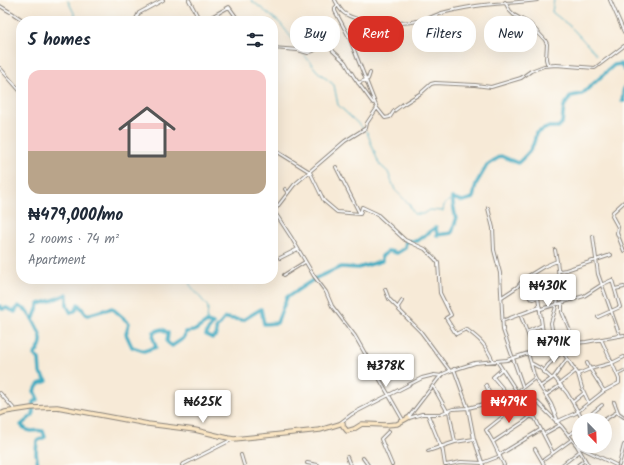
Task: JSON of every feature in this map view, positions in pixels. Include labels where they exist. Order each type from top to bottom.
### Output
[{"type":"street","points":[[138,16],[139,13],[163,0]]},
{"type":"street","points":[[189,0],[197,16]]},
{"type":"street","points":[[335,0],[344,13],[353,17],[373,22],[387,23],[423,20],[443,13],[505,2],[510,3],[537,0]]},
{"type":"street","points":[[610,0],[624,32]]},
{"type":"street","points":[[505,2],[514,15],[530,24],[545,40],[547,44],[546,59],[547,63],[551,65]]},
{"type":"street","points":[[338,5],[335,8],[335,11],[349,37],[377,108]]},
{"type":"street","points":[[0,6],[17,16]]},
{"type":"street","points":[[213,16],[229,7],[235,16]]},
{"type":"street","points":[[278,48],[298,50],[308,53],[328,43],[331,45],[334,52],[345,62],[358,83],[382,115],[387,118],[431,84],[444,83],[491,87],[521,78],[531,71],[551,65],[595,68],[624,46]]},
{"type":"street","points":[[0,68],[16,86]]},
{"type":"street","points":[[358,83],[366,80],[370,74]]},
{"type":"street","points":[[278,206],[294,185],[345,141],[364,130],[377,108]]},
{"type":"street","points":[[278,152],[310,172],[324,201],[337,212],[360,214]]},
{"type":"street","points":[[336,167],[360,214]]},
{"type":"street","points":[[285,189],[288,193]]},
{"type":"street","points":[[624,202],[612,216],[618,227],[616,233],[624,252]]},
{"type":"street","points":[[360,214],[362,207],[372,211],[405,240],[426,249],[430,253],[438,263],[440,293],[450,315],[446,318],[451,328],[456,334],[466,329],[476,336],[485,344],[493,361]]},
{"type":"street","points":[[488,208],[493,228],[494,250],[500,273],[503,330],[523,387]]},
{"type":"street","points":[[278,217],[314,276],[326,292],[332,306],[355,336],[403,421]]},
{"type":"street","points":[[593,236],[598,274],[620,336]]},
{"type":"street","points":[[280,258],[298,249]]},
{"type":"street","points":[[555,250],[560,286],[551,325],[557,344],[578,374],[589,403]]},
{"type":"street","points":[[558,269],[560,271],[566,270],[611,255]]},
{"type":"street","points":[[502,297],[523,280],[543,267],[557,261]]},
{"type":"street","points":[[284,274],[305,262]]},
{"type":"street","points":[[523,280],[530,298],[533,299],[545,294]]},
{"type":"street","points":[[502,321],[520,314],[584,296],[612,280],[620,307],[598,317]]},
{"type":"street","points":[[615,289],[624,287]]},
{"type":"street","points":[[385,290],[398,308],[421,332],[450,371]]},
{"type":"street","points":[[538,297],[542,325],[541,349]]},
{"type":"street","points":[[398,308],[402,301]]},
{"type":"street","points":[[562,303],[562,312],[575,343]]},
{"type":"street","points":[[520,314],[534,351]]},
{"type":"street","points":[[527,332],[542,325]]},
{"type":"street","points":[[408,418],[432,386],[442,376],[454,369],[481,362],[513,358],[557,344],[575,343],[624,335]]},
{"type":"street","points":[[557,422],[577,412],[604,391],[620,383],[601,339]]},
{"type":"street","points":[[543,372],[562,352]]},
{"type":"street","points":[[528,353],[535,378],[546,395],[557,422]]},
{"type":"street","points":[[578,374],[612,363],[624,357]]},
{"type":"street","points":[[541,386],[552,378],[567,359]]},
{"type":"street","points":[[497,361],[501,370],[509,379],[521,398],[536,402],[560,425],[571,440],[542,461]]},
{"type":"street","points":[[531,363],[560,384],[577,412]]},
{"type":"street","points":[[587,363],[604,391]]},
{"type":"street","points":[[454,369],[468,408],[474,439],[482,464]]},
{"type":"street","points":[[501,370],[493,377],[509,396]]},
{"type":"street","points":[[546,395],[576,371]]},
{"type":"street","points":[[617,374],[624,371]]},
{"type":"street","points":[[0,414],[31,408],[57,407],[150,424],[195,430],[234,439],[322,430],[340,423],[352,414],[422,378],[434,375],[442,376]]},
{"type":"street","points":[[340,423],[343,423],[343,426],[347,431],[362,424],[397,424],[418,415],[440,414],[448,411],[468,408],[504,399],[517,392],[535,378]]},
{"type":"street","points":[[486,385],[494,402]]},
{"type":"street","points":[[432,386],[448,411],[455,442]]},
{"type":"street","points":[[572,403],[584,393]]},
{"type":"street","points":[[0,394],[16,411]]},
{"type":"street","points":[[504,399],[510,411]]},
{"type":"street","points":[[614,402],[618,412],[624,417]]},
{"type":"street","points":[[592,413],[602,406]]},
{"type":"street","points":[[504,465],[486,429],[510,411],[518,409],[526,415],[535,418],[553,453]]},
{"type":"street","points":[[612,415],[618,412]]},
{"type":"street","points":[[428,415],[441,446],[446,465],[482,464],[500,455],[540,430]]},
{"type":"street","points":[[493,442],[532,416]]},
{"type":"street","points":[[543,434],[560,425]]},
{"type":"street","points":[[389,431],[381,439],[392,465]]},
{"type":"street","points":[[568,435],[572,433]]},
{"type":"street","points":[[182,465],[234,439]]},
{"type":"street","points":[[428,451],[455,442],[474,439]]},
{"type":"street","points":[[620,465],[624,445]]},
{"type":"street","points":[[535,449],[544,465]]},
{"type":"street","points":[[562,465],[577,453]]},
{"type":"street","points":[[581,453],[588,465]]},
{"type":"street","points":[[591,453],[610,464],[616,465]]},
{"type":"street","points":[[241,455],[244,465]]},
{"type":"street","points":[[347,457],[350,465]]},
{"type":"street","points":[[363,458],[368,465]]},
{"type":"street","points":[[578,465],[585,460]]},
{"type":"street","points":[[307,463],[318,465]]},
{"type":"waterway","points":[[251,0],[271,16]]},
{"type":"waterway","points":[[554,0],[552,12],[571,27],[596,54]]},
{"type":"waterway","points":[[68,1],[76,16]]},
{"type":"waterway","points":[[278,21],[290,36]]},
{"type":"waterway","points":[[303,53],[317,71],[334,85],[338,105],[367,132],[379,164],[388,172],[395,190],[409,204],[414,214],[423,214],[429,210],[443,211],[444,205],[452,198]]},
{"type":"waterway","points":[[0,306],[2,309],[7,308],[15,312],[18,306],[26,310],[33,320],[39,304],[67,294],[67,306],[71,313],[76,310],[78,304],[87,315],[112,308],[129,323],[126,334],[132,347],[144,351],[156,347],[153,338],[154,332],[162,329],[168,333],[167,342],[172,346],[184,338],[185,332],[194,331],[207,322],[213,324],[206,335],[212,338],[217,335],[216,329],[225,318],[243,320],[261,309],[264,324],[277,323],[287,297],[316,278],[341,267],[358,268],[382,261],[382,256],[389,251],[397,253],[405,248],[406,241],[417,241],[436,227],[437,235],[452,233],[456,220],[452,198],[463,201],[473,198],[476,184],[487,165],[501,156],[518,163],[530,150],[534,143],[536,133],[549,127],[558,127],[562,123],[564,106],[571,96],[582,94],[614,65],[621,64],[624,70]]},
{"type":"waterway","points":[[624,87],[622,101],[624,101]]},
{"type":"waterway","points":[[190,284],[208,307],[207,322]]},
{"type":"waterway","points":[[33,320],[41,338],[40,346],[34,355],[39,359],[40,373],[47,381],[39,384],[34,391],[38,399],[33,402],[33,415],[21,425],[29,431],[43,431],[45,437],[37,441],[36,453],[38,465]]}]
